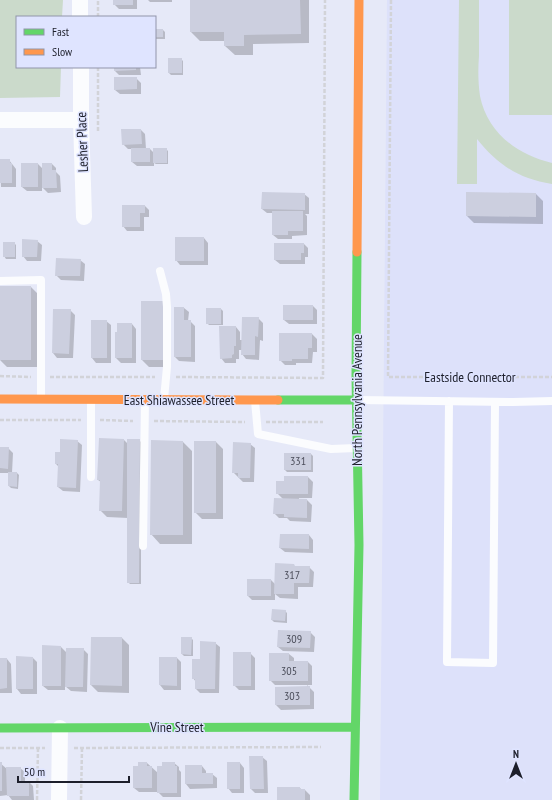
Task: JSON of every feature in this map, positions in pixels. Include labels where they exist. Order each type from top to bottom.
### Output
[{"type":"main road","name":"North Pennsylvania Avenue","points":[[354,800],[359,545],[357,400],[359,0]]},
{"type":"main road","name":"East Shiawassee Street","points":[[0,399],[357,400]]},
{"type":"main road","name":"Vine Street","points":[[0,728],[355,727]]},
{"type":"street","points":[[80,0],[80,16]]},
{"type":"street","name":"Lesher Place","points":[[80,68],[84,217]]},
{"type":"street","points":[[0,120],[81,120]]},
{"type":"street","points":[[59,800],[60,728]]},
{"type":"lane","points":[[160,271],[166,294],[167,307],[167,367],[164,400]]},
{"type":"lane","points":[[0,280],[41,280],[41,399]]},
{"type":"lane","points":[[91,399],[91,477]]},
{"type":"lane","points":[[143,546],[145,400]]},
{"type":"lane","points":[[255,400],[258,434],[331,449],[357,448]]},
{"type":"lane","points":[[357,400],[495,402],[552,401]]},
{"type":"lane","points":[[449,401],[447,662],[493,662],[495,402]]},
{"type":"path","points":[[98,0],[98,16]]},
{"type":"path","points":[[323,378],[325,0]]},
{"type":"path","name":"Eastside Connector","points":[[391,0],[388,377],[552,377]]},
{"type":"path","points":[[0,420],[323,422]]},
{"type":"path","points":[[0,748],[321,747]]},
{"type":"path","points":[[37,800],[38,748]]},
{"type":"path","points":[[81,800],[82,748]]},
{"type":"shaded area","points":[[387,0],[552,0],[552,800],[380,800]]},
{"type":"green space","points":[[0,0],[63,0],[62,16],[16,16],[16,68],[61,68],[60,97],[0,98]]},
{"type":"green space","points":[[459,0],[479,0],[479,86],[480,96],[489,121],[506,140],[516,148],[539,159],[552,163],[552,184],[529,179],[510,169],[493,156],[477,139],[477,184],[457,184]]},
{"type":"green space","points":[[509,0],[552,0],[552,115],[509,115]]},
{"type":"building","points":[[113,0],[133,0],[133,5],[113,5]]},
{"type":"building","points":[[190,0],[300,0],[301,34],[244,35],[244,46],[224,46],[224,32],[190,32]]},
{"type":"building","points":[[156,29],[163,29],[163,37],[156,37]]},
{"type":"building","points":[[168,58],[182,58],[182,73],[168,73]]},
{"type":"building","points":[[114,68],[136,68],[136,70],[114,71]]},
{"type":"building","points":[[114,77],[137,77],[137,89],[114,90]]},
{"type":"building","points":[[121,129],[141,129],[142,144],[122,145]]},
{"type":"building","points":[[131,148],[150,148],[150,162],[131,162]]},
{"type":"building","points":[[153,148],[167,148],[167,163],[153,163]]},
{"type":"building","points":[[0,159],[10,159],[10,163],[12,163],[12,183],[0,183]]},
{"type":"building","points":[[21,163],[38,163],[38,187],[21,187]]},
{"type":"building","points":[[42,163],[52,163],[52,170],[56,170],[57,188],[42,188]]},
{"type":"building","points":[[262,192],[305,193],[305,210],[261,209]]},
{"type":"building","points":[[466,192],[536,193],[536,217],[466,216]]},
{"type":"building","points":[[122,205],[145,205],[145,213],[140,213],[140,227],[122,227]]},
{"type":"building","points":[[272,211],[303,211],[303,231],[288,231],[288,235],[272,235]]},
{"type":"building","points":[[175,237],[204,237],[204,261],[175,261]]},
{"type":"building","points":[[22,239],[38,240],[37,257],[22,257]]},
{"type":"building","points":[[3,242],[15,242],[15,257],[3,257]]},
{"type":"building","points":[[274,243],[304,243],[304,253],[301,253],[301,260],[274,260]]},
{"type":"building","points":[[56,258],[81,259],[80,276],[55,276]]},
{"type":"building","points":[[0,286],[31,286],[31,360],[0,360]]},
{"type":"building","points":[[141,301],[165,301],[164,360],[141,360]]},
{"type":"building","points":[[283,305],[313,305],[313,320],[283,320]]},
{"type":"building","points":[[174,307],[184,307],[184,320],[191,320],[191,357],[174,357]]},
{"type":"building","points":[[206,308],[221,308],[221,324],[206,324]]},
{"type":"building","points":[[53,309],[71,309],[69,354],[52,353]]},
{"type":"building","points":[[242,317],[259,317],[258,337],[255,336],[255,355],[241,355]]},
{"type":"building","points":[[91,320],[107,320],[107,358],[91,358]]},
{"type":"building","points":[[117,323],[132,323],[132,358],[115,358],[115,332],[117,332]]},
{"type":"building","points":[[219,326],[236,326],[236,346],[234,346],[234,354],[232,355],[232,358],[220,359]]},
{"type":"building","points":[[279,333],[312,333],[312,348],[308,348],[308,359],[279,361]]},
{"type":"building","points":[[99,438],[124,439],[122,511],[99,511],[100,480],[97,480]]},
{"type":"building","points":[[60,439],[78,440],[76,488],[57,487],[58,464],[55,464],[55,452],[60,452]]},
{"type":"building","points":[[127,439],[140,439],[139,583],[127,583]]},
{"type":"building","points":[[151,440],[183,441],[183,535],[150,535]]},
{"type":"building","points":[[194,441],[216,441],[216,513],[194,513]]},
{"type":"building","points":[[233,442],[251,443],[250,478],[238,478],[238,473],[232,473]]},
{"type":"building","points":[[0,447],[9,447],[8,469],[0,468]]},
{"type":"building","points":[[284,453],[311,453],[311,470],[284,470]]},
{"type":"building","points":[[8,472],[17,472],[17,487],[8,486]]},
{"type":"building","points":[[284,476],[308,476],[308,494],[276,494],[276,481],[284,481]]},
{"type":"building","points":[[274,498],[307,499],[307,518],[284,517],[284,514],[273,514]]},
{"type":"building","points":[[280,534],[309,534],[309,549],[279,548]]},
{"type":"building","points":[[275,563],[294,564],[295,566],[310,566],[309,583],[294,583],[294,594],[274,594]]},
{"type":"building","points":[[247,579],[271,579],[271,596],[247,596]]},
{"type":"building","points":[[272,609],[286,610],[285,621],[271,620]]},
{"type":"building","points":[[278,630],[311,631],[310,648],[277,647]]},
{"type":"building","points":[[91,637],[122,637],[122,686],[90,685]]},
{"type":"building","points":[[181,637],[192,637],[191,655],[181,654]]},
{"type":"building","points":[[200,641],[216,642],[215,689],[195,689],[195,679],[192,679],[192,659],[200,659]]},
{"type":"building","points":[[42,645],[61,646],[61,686],[42,686]]},
{"type":"building","points":[[66,648],[84,648],[83,687],[65,687]]},
{"type":"building","points":[[233,652],[251,652],[251,686],[233,686]]},
{"type":"building","points":[[269,653],[289,653],[289,661],[308,661],[308,681],[269,681]]},
{"type":"building","points":[[16,656],[33,657],[33,689],[16,689]]},
{"type":"building","points":[[159,657],[177,657],[177,686],[159,685]]},
{"type":"building","points":[[0,658],[7,658],[7,688],[0,689]]},
{"type":"building","points":[[310,686],[310,705],[275,705],[275,687]]},
{"type":"building","points":[[249,756],[263,756],[264,789],[250,789]]},
{"type":"building","points":[[0,762],[2,762],[2,791],[0,791]]},
{"type":"building","points":[[138,762],[147,762],[147,766],[152,766],[152,788],[133,788],[133,766],[138,766]]},
{"type":"building","points":[[162,762],[175,762],[175,766],[177,766],[177,793],[157,793],[157,766],[162,766]]},
{"type":"building","points":[[227,762],[240,762],[240,789],[227,789]]},
{"type":"building","points":[[185,765],[202,765],[202,773],[213,773],[213,784],[185,784]]},
{"type":"building","points":[[6,767],[21,767],[21,781],[29,781],[29,796],[7,796]]},
{"type":"building","points":[[277,787],[300,787],[300,789],[305,789],[305,800],[277,800]]},
{"type":"traffic: fast","points":[[354,800],[359,545],[356,377],[357,252]]},
{"type":"traffic: fast","points":[[278,400],[357,400]]},
{"type":"traffic: fast","points":[[0,728],[355,727]]},
{"type":"traffic: slow","points":[[357,252],[359,0]]},
{"type":"traffic: slow","points":[[0,399],[278,400]]}]
